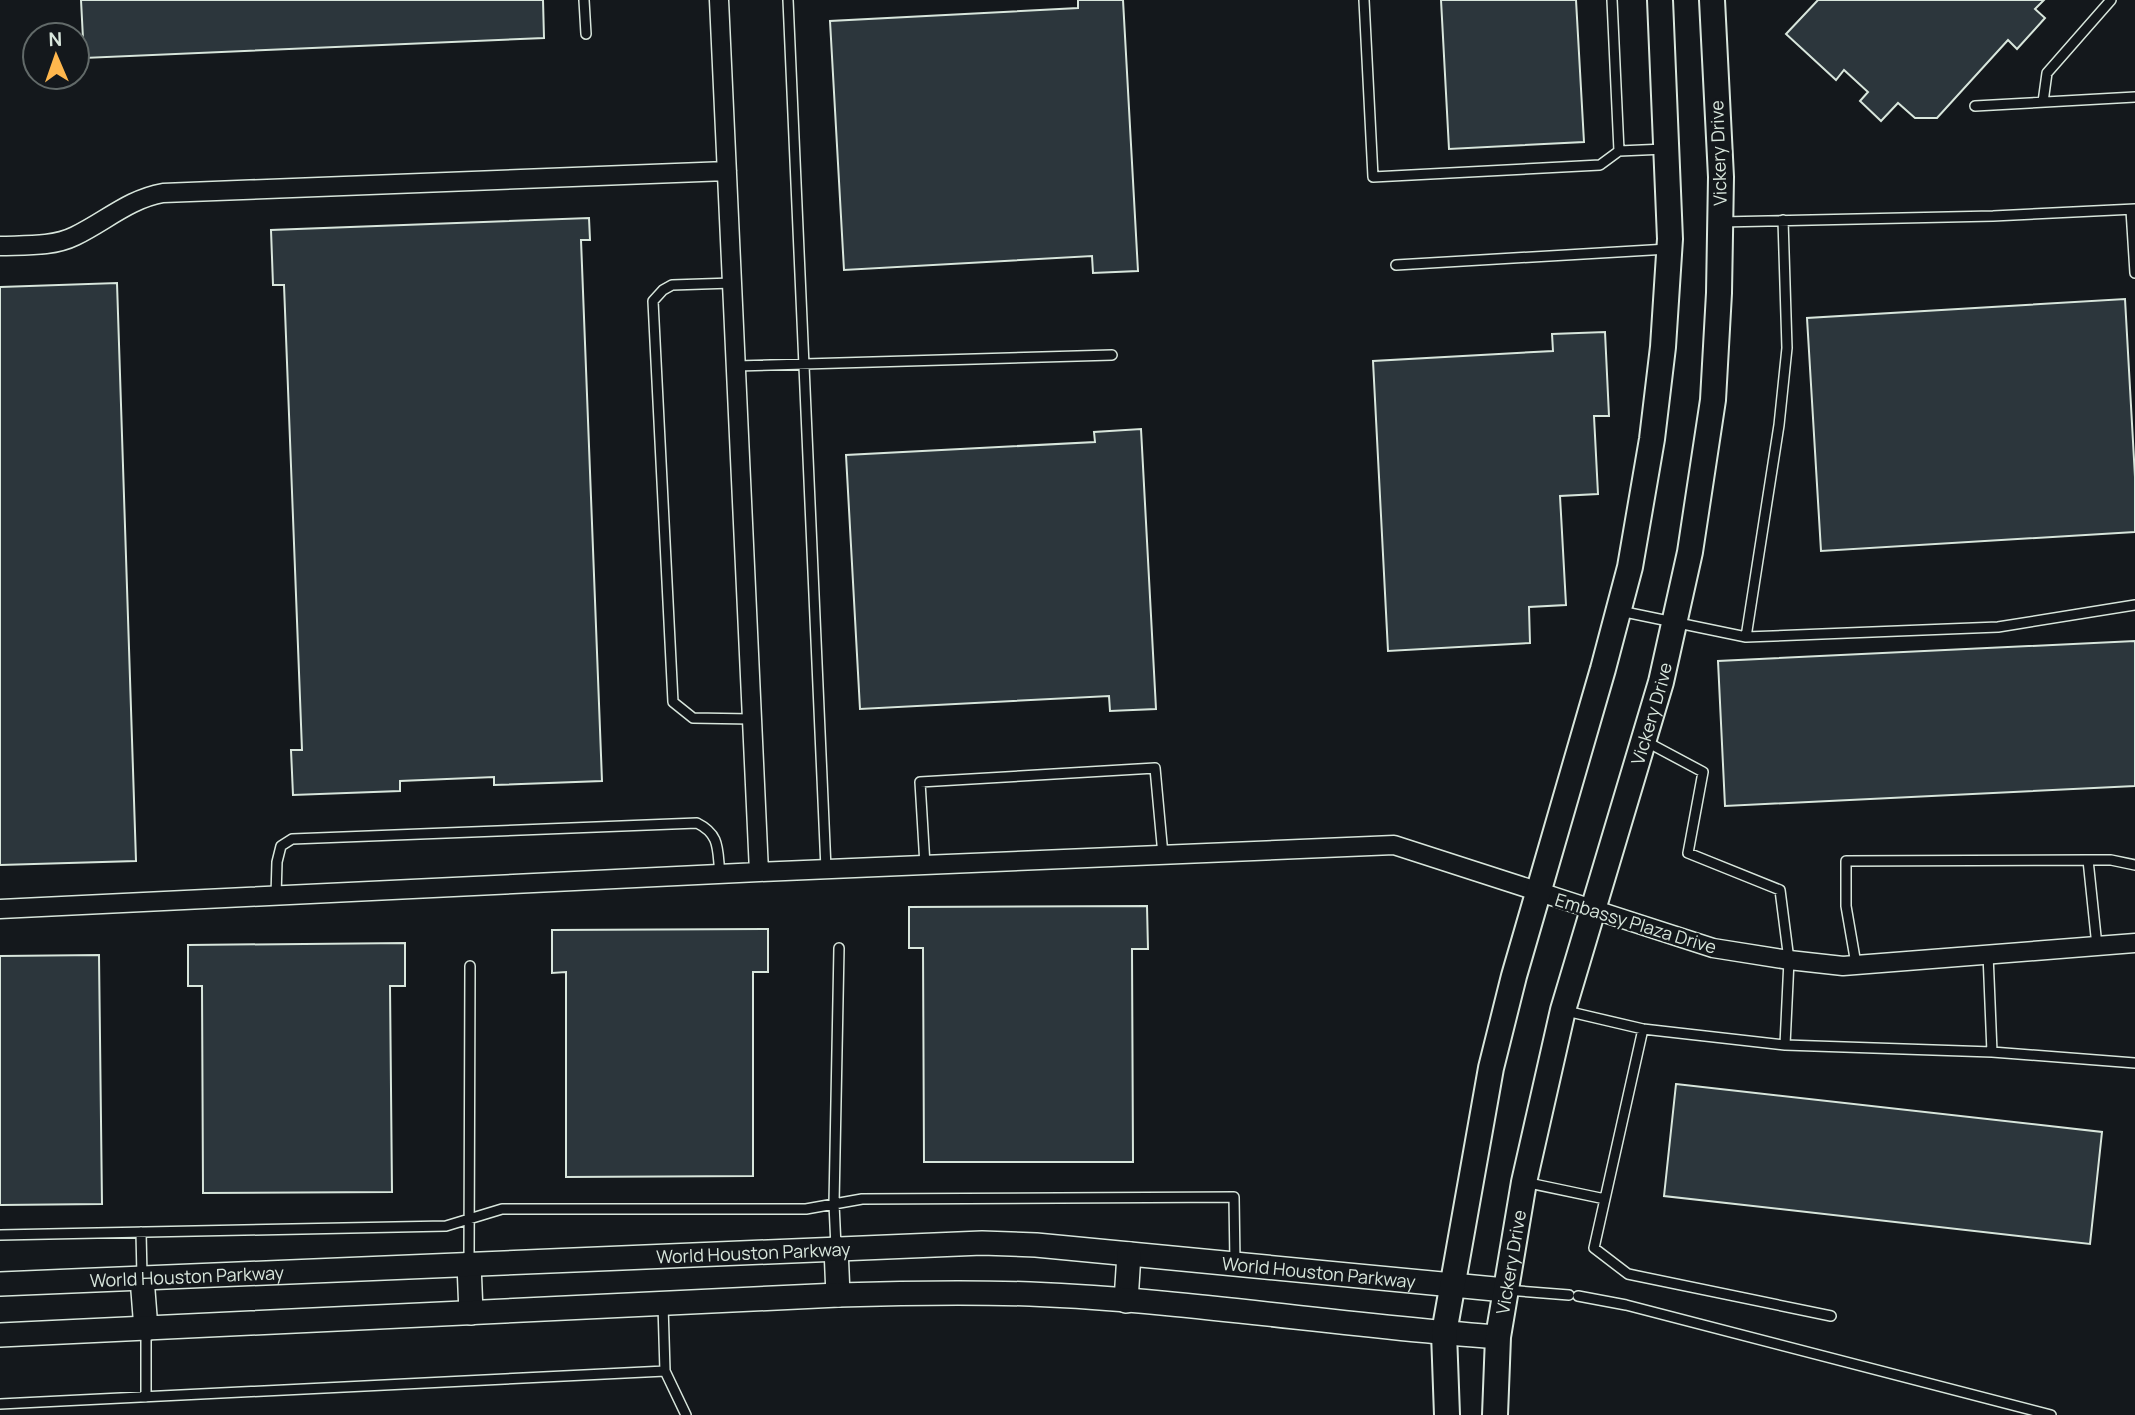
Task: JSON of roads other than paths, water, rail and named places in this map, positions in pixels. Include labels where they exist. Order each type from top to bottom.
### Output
[{"type":"main road","points":[[1447,1415],[1444,1333],[1491,1068],[1514,976],[1630,567],[1652,439],[1663,347],[1670,249],[1660,0]]},
{"type":"main road","name":"Vickery Drive","points":[[1495,1415],[1497,1337],[1524,1182],[1563,1010],[1661,682],[1690,552],[1713,400],[1721,177],[1712,0]]},
{"type":"street","points":[[719,0],[759,872]]},
{"type":"street","points":[[0,246],[60,241],[75,236],[129,203],[163,193],[727,171]]},
{"type":"street","name":"Embassy Plaza Drive","points":[[1163,855],[1394,845],[1713,948],[1843,966],[2135,943]]},
{"type":"street","points":[[0,909],[1163,855]]},
{"type":"street","name":"World Houston Parkway","points":[[0,1284],[982,1243],[1036,1245],[1505,1290]]},
{"type":"street","points":[[836,1248],[838,1295]]},
{"type":"street","points":[[1126,1301],[1129,1254]]},
{"type":"street","points":[[469,1264],[471,1313]]},
{"type":"street","points":[[142,1278],[146,1328]]},
{"type":"street","points":[[0,1335],[838,1295],[1018,1294],[1126,1301],[1497,1337]]},
{"type":"lane","points":[[584,0],[586,34]]},
{"type":"lane","points":[[788,0],[826,869]]},
{"type":"lane","points":[[1364,0],[1373,177],[1600,165],[1619,151],[1667,149]]},
{"type":"lane","points":[[1612,0],[1619,151]]},
{"type":"lane","points":[[2043,102],[2047,73],[2111,0]]},
{"type":"lane","points":[[1975,106],[2135,97]]},
{"type":"lane","points":[[1720,222],[1993,216],[2133,209],[2135,273]]},
{"type":"lane","points":[[1746,637],[1779,425],[1787,348],[1783,220]]},
{"type":"lane","points":[[1396,265],[1670,249]]},
{"type":"lane","points":[[732,283],[672,285],[663,290],[653,302],[673,702],[693,719],[751,719]]},
{"type":"lane","points":[[736,366],[1112,355]]},
{"type":"lane","points":[[1618,610],[1746,637],[1998,627],[2135,605]]},
{"type":"lane","points":[[1643,740],[1703,772],[1688,853],[1780,890],[1789,960],[1785,1045]]},
{"type":"lane","points":[[925,865],[920,782],[1155,768],[1163,855]]},
{"type":"lane","points":[[276,896],[277,862],[281,846],[292,839],[697,823],[710,829],[717,841],[720,874]]},
{"type":"lane","points":[[2088,860],[2097,946]]},
{"type":"lane","points":[[1856,964],[1846,906],[1846,861],[2111,860],[2135,865]]},
{"type":"lane","points":[[836,1248],[834,1204],[839,948]]},
{"type":"lane","points":[[1989,954],[1992,1052]]},
{"type":"lane","points":[[469,1264],[470,966]]},
{"type":"lane","points":[[1563,1010],[1643,1029],[1785,1045],[1992,1052],[2135,1063]]},
{"type":"lane","points":[[1643,1029],[1594,1248],[1628,1274],[1831,1315]]},
{"type":"lane","points":[[1524,1182],[1605,1199]]},
{"type":"lane","points":[[0,1235],[446,1226],[502,1209],[806,1209],[862,1199],[1234,1197],[1235,1264]]},
{"type":"lane","points":[[141,1232],[142,1278]]},
{"type":"lane","points":[[1505,1290],[1573,1295],[1626,1305],[2051,1415]]},
{"type":"lane","points":[[663,1304],[665,1371],[686,1415]]},
{"type":"lane","points":[[146,1328],[146,1397]]},
{"type":"lane","points":[[0,1404],[665,1371]]}]
